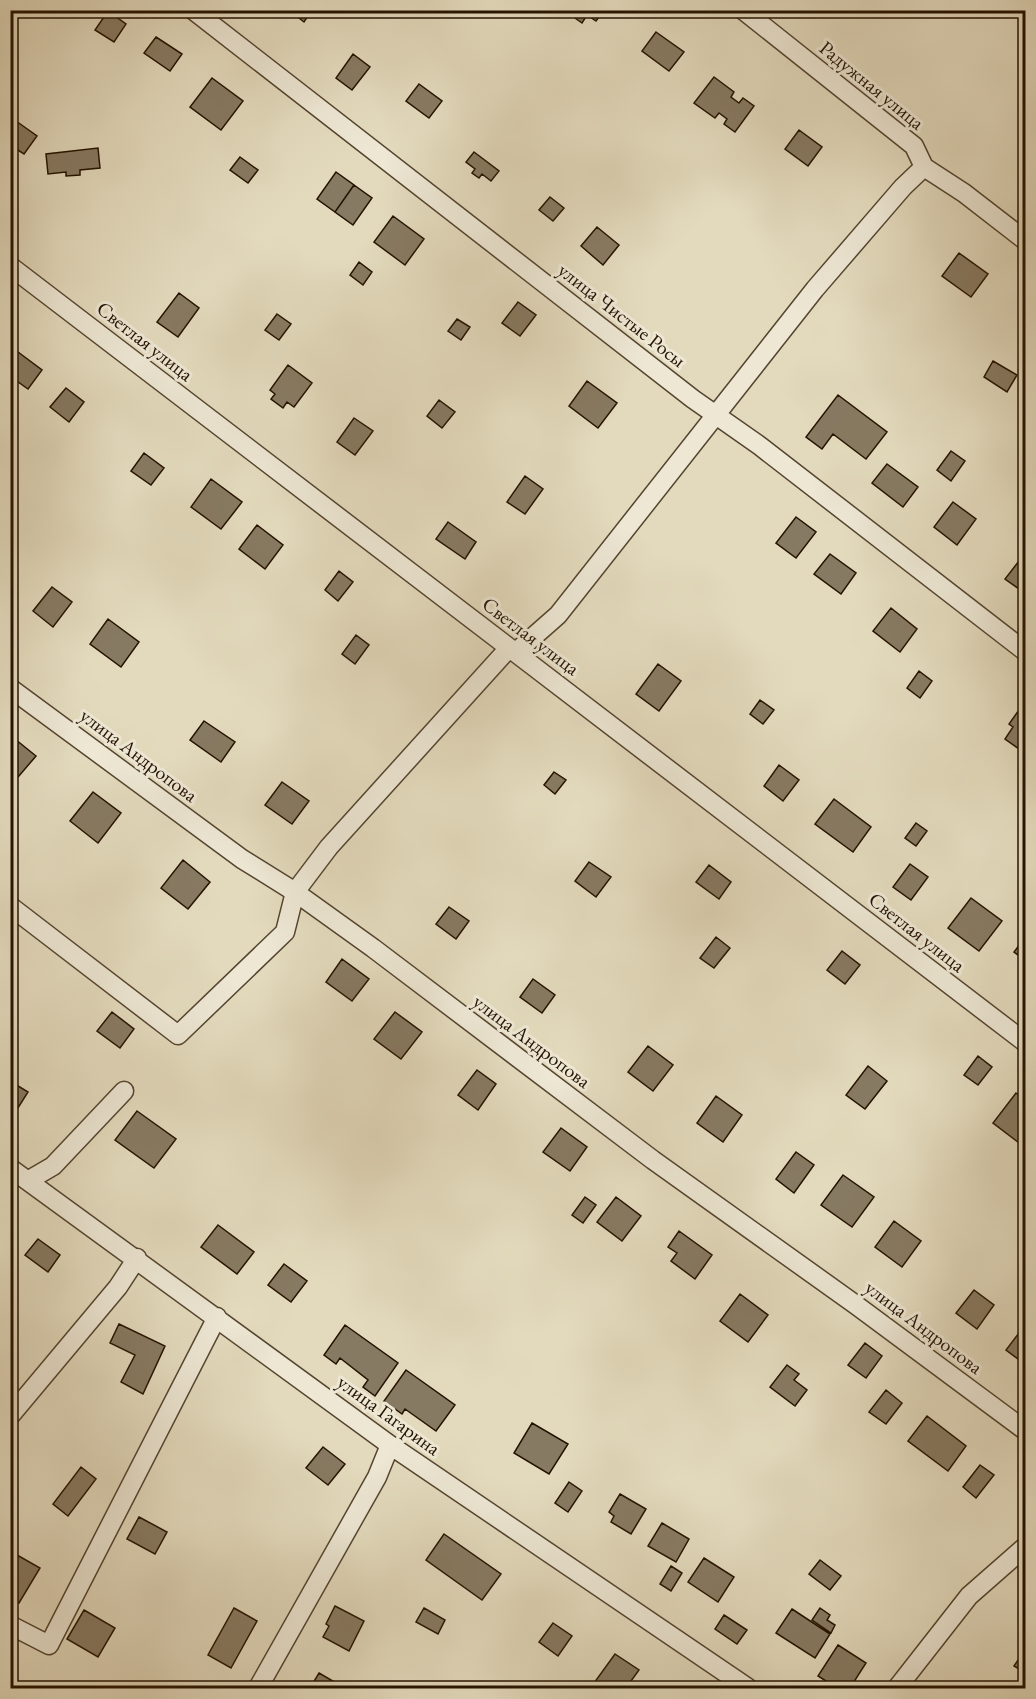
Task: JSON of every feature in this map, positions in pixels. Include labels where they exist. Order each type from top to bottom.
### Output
[{"type":"street","name":"улица Чистые Росы","points":[[192,10],[1026,652]]},
{"type":"street","name":"Радужная улица","points":[[743,10],[914,146],[924,167],[964,193],[1026,241]]},
{"type":"street","points":[[10,906],[178,1035],[285,932],[295,892],[329,847],[512,650],[558,615],[814,289],[903,187],[924,167]]},
{"type":"street","name":"Светлая улица","points":[[10,266],[1026,1042]]},
{"type":"street","name":"улица Андропова","points":[[10,688],[242,859],[295,892],[653,1160],[856,1305],[1026,1431]]},
{"type":"street","points":[[28,1180],[53,1166],[123,1091]]},
{"type":"street","name":"улица Гагарина","points":[[10,1168],[137,1258],[390,1445],[748,1689]]},
{"type":"street","points":[[10,1416],[118,1287],[137,1258]]},
{"type":"street","points":[[10,1625],[49,1646],[217,1317]]},
{"type":"street","points":[[258,1689],[377,1477],[390,1445]]},
{"type":"street","points":[[897,1689],[969,1596],[1026,1546]]},
{"type":"building","points":[[289,10],[312,10],[304,22]]},
{"type":"building","points":[[569,10],[604,10],[596,21],[587,15],[582,23],[568,13]]},
{"type":"building","points":[[108,11],[126,24],[114,42],[95,30]]},
{"type":"building","points":[[656,32],[684,52],[669,71],[642,51]]},
{"type":"building","points":[[156,37],[182,54],[170,71],[144,53]]},
{"type":"building","points":[[353,54],[370,67],[352,90],[336,78]]},
{"type":"building","points":[[714,77],[734,92],[731,97],[739,103],[743,98],[754,106],[735,132],[724,124],[727,119],[719,113],[715,118],[694,103]]},
{"type":"building","points":[[212,78],[243,101],[221,130],[190,107]]},
{"type":"building","points":[[419,84],[442,101],[429,118],[406,101]]},
{"type":"building","points":[[16,121],[37,136],[24,154],[10,145],[10,129]]},
{"type":"building","points":[[799,130],[822,147],[808,166],[785,149]]},
{"type":"building","points":[[98,148],[100,168],[80,170],[80,175],[66,176],[66,172],[48,174],[46,154]]},
{"type":"building","points":[[474,152],[499,171],[491,181],[482,174],[479,178],[472,173],[475,169],[466,162]]},
{"type":"building","points":[[240,157],[258,170],[248,183],[230,170]]},
{"type":"building","points":[[336,172],[354,185],[335,212],[317,199]]},
{"type":"building","points":[[354,185],[372,198],[353,225],[335,212]]},
{"type":"building","points":[[550,197],[564,208],[553,221],[539,210]]},
{"type":"building","points":[[393,216],[424,239],[405,265],[374,242]]},
{"type":"building","points":[[597,227],[619,245],[603,265],[581,246]]},
{"type":"building","points":[[959,253],[988,274],[971,297],[942,276]]},
{"type":"building","points":[[359,262],[372,272],[363,285],[350,275]]},
{"type":"building","points":[[179,293],[199,308],[178,337],[157,322]]},
{"type":"building","points":[[518,302],[536,315],[520,336],[502,323]]},
{"type":"building","points":[[277,314],[291,324],[279,340],[265,330]]},
{"type":"building","points":[[457,319],[470,327],[461,340],[448,331]]},
{"type":"building","points":[[14,349],[42,370],[28,389],[10,376],[10,354]]},
{"type":"building","points":[[993,361],[1017,375],[1007,392],[984,377]]},
{"type":"building","points":[[288,365],[312,383],[294,407],[287,402],[283,408],[271,399],[275,394],[270,390]]},
{"type":"building","points":[[587,381],[617,403],[598,428],[569,406]]},
{"type":"building","points":[[66,388],[84,402],[69,422],[50,407]]},
{"type":"building","points":[[838,395],[887,432],[866,459],[833,434],[822,449],[806,437]]},
{"type":"building","points":[[439,400],[455,412],[442,428],[427,416]]},
{"type":"building","points":[[354,418],[373,431],[355,455],[337,442]]},
{"type":"building","points":[[951,451],[965,461],[951,481],[937,470]]},
{"type":"building","points":[[144,453],[164,468],[151,485],[131,471]]},
{"type":"building","points":[[887,464],[918,487],[903,507],[872,483]]},
{"type":"building","points":[[525,476],[543,489],[525,514],[507,502]]},
{"type":"building","points":[[211,479],[242,502],[221,529],[191,507]]},
{"type":"building","points":[[953,502],[976,519],[957,545],[934,527]]},
{"type":"building","points":[[796,517],[816,532],[796,558],[776,543]]},
{"type":"building","points":[[448,522],[476,542],[465,559],[436,539]]},
{"type":"building","points":[[257,525],[283,545],[265,569],[239,549]]},
{"type":"building","points":[[1026,552],[1026,594],[1005,579]]},
{"type":"building","points":[[830,554],[856,573],[841,594],[814,574]]},
{"type":"building","points":[[339,571],[353,582],[338,601],[325,590]]},
{"type":"building","points":[[52,587],[72,602],[53,627],[33,611]]},
{"type":"building","points":[[891,608],[917,629],[900,652],[873,631]]},
{"type":"building","points":[[108,619],[139,642],[121,667],[90,644]]},
{"type":"building","points":[[356,635],[369,645],[355,664],[342,654]]},
{"type":"building","points":[[658,664],[681,681],[659,711],[636,694]]},
{"type":"building","points":[[919,671],[932,681],[920,698],[907,688]]},
{"type":"building","points":[[760,700],[774,710],[763,724],[750,714]]},
{"type":"building","points":[[1019,710],[1026,715],[1026,754],[1005,739],[1013,727],[1009,724]]},
{"type":"building","points":[[204,721],[235,742],[221,762],[190,740]]},
{"type":"building","points":[[10,735],[36,756],[13,783],[10,780]]},
{"type":"building","points":[[779,765],[799,780],[783,801],[764,786]]},
{"type":"building","points":[[554,772],[566,780],[555,794],[544,785]]},
{"type":"building","points":[[282,782],[309,801],[292,824],[265,805]]},
{"type":"building","points":[[93,792],[121,813],[98,843],[70,821]]},
{"type":"building","points":[[834,799],[871,827],[853,852],[815,824]]},
{"type":"building","points":[[916,823],[927,831],[916,846],[905,838]]},
{"type":"building","points":[[183,860],[210,882],[188,909],[161,888]]},
{"type":"building","points":[[589,862],[611,877],[596,897],[575,881]]},
{"type":"building","points":[[910,864],[928,877],[911,900],[893,887]]},
{"type":"building","points":[[709,865],[731,882],[719,899],[696,882]]},
{"type":"building","points":[[971,898],[1002,921],[979,951],[948,928]]},
{"type":"building","points":[[449,907],[469,921],[456,939],[436,924]]},
{"type":"building","points":[[1026,936],[1026,961],[1014,952]]},
{"type":"building","points":[[716,937],[730,948],[714,968],[700,958]]},
{"type":"building","points":[[842,951],[860,965],[845,984],[827,970]]},
{"type":"building","points":[[342,959],[369,979],[352,1001],[326,982]]},
{"type":"building","points":[[533,979],[555,995],[542,1013],[520,997]]},
{"type":"building","points":[[112,1012],[134,1029],[120,1048],[97,1031]]},
{"type":"building","points":[[395,1012],[422,1032],[401,1059],[374,1039]]},
{"type":"building","points":[[648,1046],[673,1065],[653,1091],[628,1072]]},
{"type":"building","points":[[978,1056],[992,1067],[978,1085],[964,1075]]},
{"type":"building","points":[[868,1066],[887,1081],[865,1109],[846,1095]]},
{"type":"building","points":[[477,1070],[496,1084],[478,1110],[458,1095]]},
{"type":"building","points":[[10,1081],[28,1092],[16,1111],[10,1108]]},
{"type":"building","points":[[1016,1093],[1026,1100],[1026,1143],[1023,1146],[993,1123]]},
{"type":"building","points":[[716,1096],[742,1115],[723,1142],[697,1123]]},
{"type":"building","points":[[137,1111],[176,1139],[154,1168],[115,1140]]},
{"type":"building","points":[[561,1128],[587,1147],[570,1171],[543,1152]]},
{"type":"building","points":[[796,1152],[814,1165],[794,1193],[776,1179]]},
{"type":"building","points":[[843,1175],[874,1197],[852,1227],[821,1205]]},
{"type":"building","points":[[585,1197],[596,1205],[583,1223],[572,1215]]},
{"type":"building","points":[[616,1197],[641,1216],[622,1241],[597,1222]]},
{"type":"building","points":[[894,1221],[921,1241],[902,1267],[875,1247]]},
{"type":"building","points":[[218,1225],[254,1252],[237,1274],[201,1247]]},
{"type":"building","points":[[679,1231],[712,1255],[695,1279],[671,1261],[677,1253],[668,1247]]},
{"type":"building","points":[[38,1239],[60,1255],[48,1272],[25,1255]]},
{"type":"building","points":[[284,1264],[307,1281],[291,1302],[268,1285]]},
{"type":"building","points":[[974,1290],[994,1305],[977,1329],[956,1313]]},
{"type":"building","points":[[740,1294],[768,1315],[748,1342],[720,1321]]},
{"type":"building","points":[[119,1324],[165,1346],[143,1394],[121,1382],[135,1355],[110,1343]]},
{"type":"building","points":[[345,1325],[398,1363],[375,1396],[363,1387],[368,1380],[340,1358],[336,1364],[324,1355]]},
{"type":"building","points":[[1026,1326],[1026,1365],[1006,1350]]},
{"type":"building","points":[[865,1343],[882,1356],[866,1378],[848,1365]]},
{"type":"building","points":[[787,1365],[799,1374],[794,1380],[807,1390],[795,1406],[770,1387]]},
{"type":"building","points":[[406,1370],[455,1405],[436,1431],[405,1409],[402,1414],[384,1401]]},
{"type":"building","points":[[886,1390],[902,1403],[886,1424],[869,1412]]},
{"type":"building","points":[[927,1416],[966,1446],[948,1471],[908,1441]]},
{"type":"building","points":[[532,1423],[568,1444],[549,1474],[514,1453]]},
{"type":"building","points":[[323,1447],[345,1464],[328,1485],[306,1468]]},
{"type":"building","points":[[980,1465],[994,1475],[976,1498],[963,1487]]},
{"type":"building","points":[[81,1467],[96,1479],[68,1516],[53,1504]]},
{"type":"building","points":[[569,1482],[582,1491],[568,1512],[555,1503]]},
{"type":"building","points":[[620,1494],[646,1509],[631,1534],[611,1522],[614,1516],[609,1512]]},
{"type":"building","points":[[139,1517],[167,1532],[155,1554],[127,1539]]},
{"type":"building","points":[[662,1523],[689,1539],[676,1562],[648,1546]]},
{"type":"building","points":[[444,1534],[501,1574],[482,1600],[426,1560]]},
{"type":"building","points":[[10,1551],[40,1568],[19,1603],[10,1598]]},
{"type":"building","points":[[704,1558],[734,1577],[718,1602],[688,1582]]},
{"type":"building","points":[[820,1560],[841,1576],[830,1590],[809,1574]]},
{"type":"building","points":[[671,1566],[682,1573],[671,1591],[660,1584]]},
{"type":"building","points":[[335,1606],[364,1621],[349,1651],[323,1637],[329,1626],[326,1624]]},
{"type":"building","points":[[234,1608],[257,1621],[231,1668],[208,1655]]},
{"type":"building","points":[[424,1608],[445,1620],[438,1634],[416,1622]]},
{"type":"building","points":[[820,1608],[830,1615],[827,1620],[835,1625],[831,1633],[812,1620]]},
{"type":"building","points":[[792,1609],[830,1634],[815,1658],[776,1633]]},
{"type":"building","points":[[84,1610],[115,1628],[98,1657],[67,1639]]},
{"type":"building","points":[[724,1615],[747,1630],[737,1644],[715,1629]]},
{"type":"building","points":[[553,1623],[572,1636],[558,1656],[539,1642]]},
{"type":"building","points":[[838,1645],[866,1663],[850,1688],[837,1688],[818,1676]]},
{"type":"building","points":[[1026,1648],[1026,1673],[1014,1666]]},
{"type":"building","points":[[615,1654],[639,1670],[626,1688],[601,1688],[594,1683]]},
{"type":"building","points":[[319,1673],[343,1687],[310,1688]]}]
